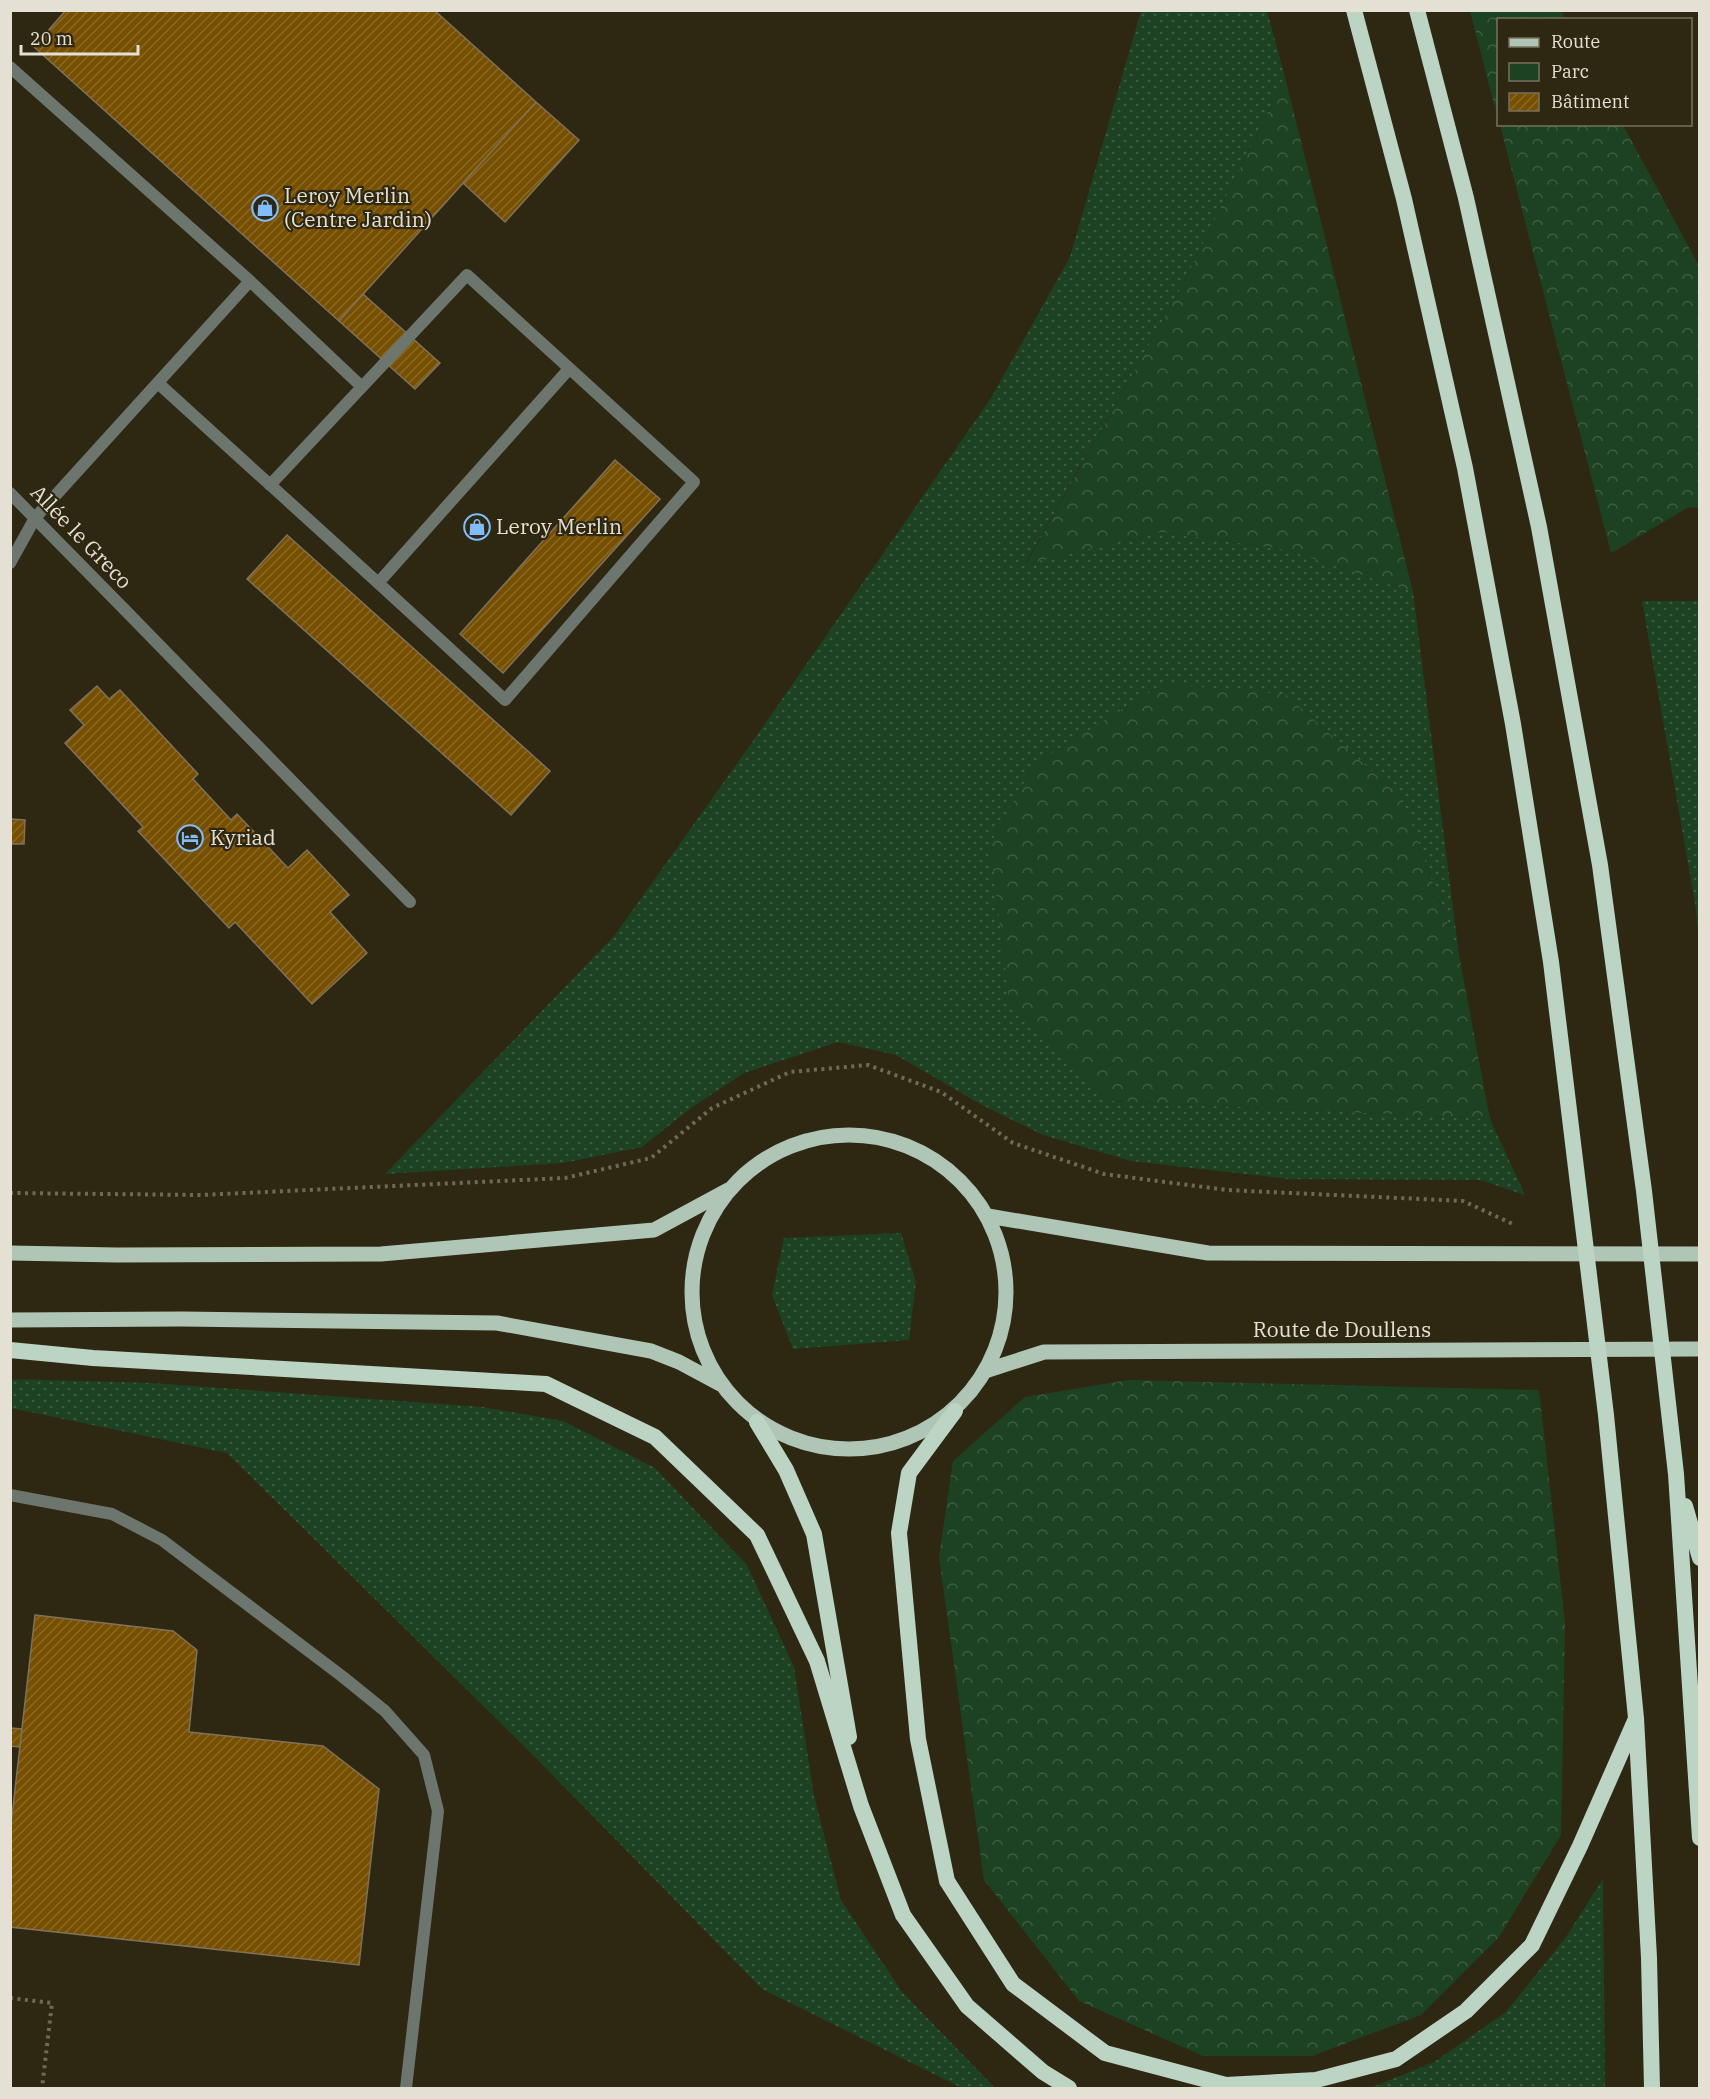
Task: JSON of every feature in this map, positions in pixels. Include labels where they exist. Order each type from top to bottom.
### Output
[{"type":"highway","points":[[1354,10],[1404,199],[1467,480],[1522,781],[1551,962],[1606,1415],[1636,1718],[1649,1958],[1652,2088]]},
{"type":"highway","points":[[1417,10],[1466,198],[1539,527],[1600,866],[1644,1191],[1676,1474],[1700,1838]]},
{"type":"highway","points":[[10,1350],[93,1358],[546,1384],[655,1437],[758,1535],[817,1661],[861,1806],[903,1915],[967,2006],[1043,2072],[1069,2088]]},
{"type":"highway","points":[[955,1411],[909,1473],[899,1533],[918,1738],[947,1881],[1013,1984],[1105,2053],[1226,2085],[1317,2080],[1396,2059],[1466,2011],[1532,1945],[1580,1846],[1636,1718]]},
{"type":"highway","points":[[757,1422],[786,1470],[814,1534],[861,1806]]},
{"type":"highway","points":[[1676,1474],[1700,1558]]},
{"type":"main road","points":[[10,1253],[381,1254],[654,1230],[728,1190],[767,1156],[814,1137],[865,1134],[914,1148],[956,1176],[988,1216],[1005,1266],[1006,1319],[988,1370],[955,1411],[910,1439],[858,1451],[805,1445],[757,1422],[720,1384],[679,1362],[651,1351],[496,1323],[182,1319],[10,1320]]},
{"type":"main road","points":[[720,1384],[697,1336],[691,1283],[702,1233],[728,1190]]},
{"type":"main road","points":[[988,1216],[1208,1253],[1700,1254]]},
{"type":"main road","name":"Route de Doullens","points":[[988,1370],[1044,1352],[1700,1349]]},
{"type":"street","points":[[10,67],[250,281],[362,387]]},
{"type":"street","points":[[158,383],[270,485],[379,582],[505,700],[693,482],[467,275],[270,485]]},
{"type":"street","points":[[10,563],[35,518],[250,281]]},
{"type":"street","points":[[379,582],[569,369]]},
{"type":"street","name":"Allée le Greco","points":[[10,493],[410,902]]},
{"type":"street","points":[[10,1495],[111,1514],[162,1540],[343,1677],[385,1712],[424,1755],[438,1811],[406,2088]]},
{"type":"path","points":[[10,1193],[201,1195],[565,1178],[651,1158],[712,1108],[790,1072],[868,1065],[941,1092],[1013,1143],[1104,1174],[1227,1190],[1463,1201],[1516,1225]]},
{"type":"path","points":[[10,1998],[52,2003],[42,2088]]},
{"type":"green space","points":[[1141,11],[1267,11],[1285,77],[1181,288],[1026,563],[1162,532],[1287,550],[1413,592],[1459,955],[1402,798],[1285,694],[1112,1101],[1490,1119],[1525,1195],[1480,1180],[1289,1179],[1131,1161],[1043,1135],[982,1105],[896,1055],[838,1042],[744,1073],[691,1108],[642,1147],[563,1163],[385,1174],[615,935],[991,398],[1070,257]]},
{"type":"green space","points":[[1470,11],[1561,11],[1565,18],[1497,18],[1497,115]]},
{"type":"green space","points":[[1285,77],[1413,592],[1287,550],[1162,532],[1026,564],[1181,288]]},
{"type":"green space","points":[[1500,126],[1624,126],[1699,266],[1699,507],[1687,508],[1611,553]]},
{"type":"green space","points":[[1642,601],[1699,601],[1699,941],[1695,903]]},
{"type":"green space","points":[[1163,684],[1285,694],[1402,798],[1459,955],[1490,1119],[1112,1101],[1010,1008],[990,844],[1034,764]]},
{"type":"green space","points":[[901,1233],[916,1282],[909,1340],[793,1349],[772,1295],[784,1238]]},
{"type":"green space","points":[[11,1379],[152,1383],[483,1407],[563,1421],[655,1468],[747,1565],[794,1667],[814,1796],[841,1900],[902,1992],[995,2088],[962,2088],[762,1989],[533,1755],[227,1453],[11,1408]]},
{"type":"green space","points":[[1128,1380],[1539,1390],[1565,1623],[1561,1835],[1499,1937],[1421,2015],[1312,2056],[1203,2056],[1079,2001],[984,1880],[939,1557],[953,1461],[1025,1397]]},
{"type":"green space","points":[[1603,1879],[1605,2088],[1370,2088],[1434,2062],[1506,2012],[1566,1937]]},
{"type":"building","points":[[66,10],[434,10],[536,102],[339,321],[34,47]]},
{"type":"building","points":[[536,102],[579,140],[505,222],[463,183]]},
{"type":"building","points":[[363,294],[440,363],[415,389],[339,321]]},
{"type":"building","points":[[615,460],[660,499],[503,673],[460,634]]},
{"type":"building","points":[[287,535],[550,771],[511,815],[247,579]]},
{"type":"building","points":[[97,686],[109,699],[120,690],[198,774],[193,779],[231,820],[237,814],[288,868],[307,850],[349,895],[330,912],[367,953],[312,1004],[235,922],[229,928],[138,831],[143,827],[65,743],[84,725],[70,710]]},
{"type":"building","points":[[10,819],[25,820],[24,844],[10,844]]},
{"type":"building","points":[[35,1615],[173,1631],[197,1650],[189,1732],[323,1746],[379,1789],[359,1965],[10,1927],[10,1833]]},
{"type":"building","points":[[10,1728],[22,1729],[20,1747],[10,1746]]},
{"type":"place","name":"Leroy Merlin (Centre Jardin)","points":[[265,208]]},
{"type":"place","name":"Leroy Merlin","points":[[477,527]]},
{"type":"place","name":"Kyriad","points":[[190,838]]}]
